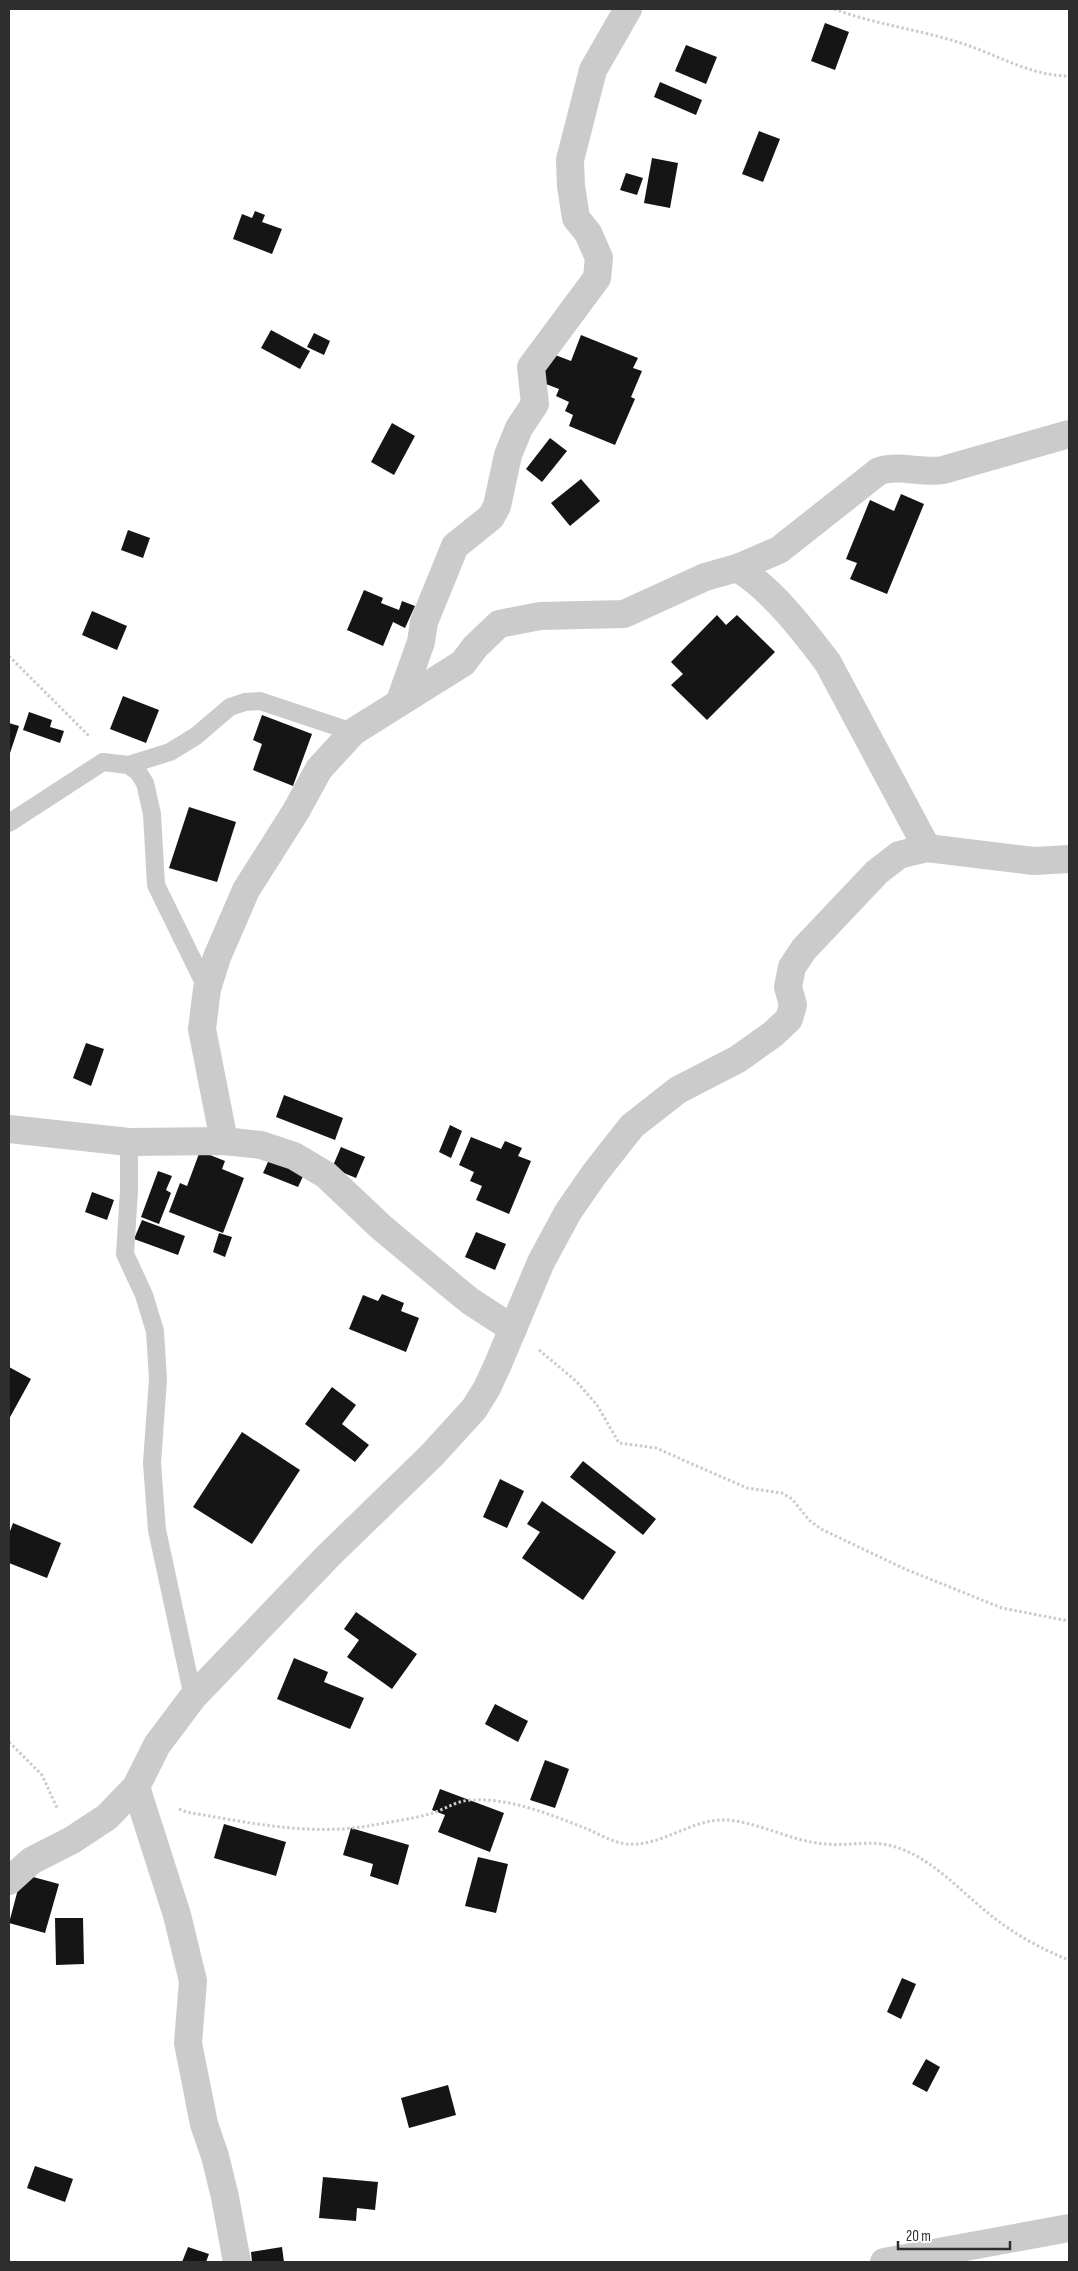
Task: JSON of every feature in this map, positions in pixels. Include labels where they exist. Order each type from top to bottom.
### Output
[{"type":"street","points":[[400,701],[421,642],[424,622],[456,546],[490,517],[497,506],[508,455],[519,428],[535,404],[531,367],[597,278],[599,258],[588,233],[576,218],[571,186],[570,160],[593,70],[628,9]]},
{"type":"street","points":[[224,1141],[202,1029],[207,989],[217,957],[246,890],[296,811],[319,769],[353,732],[463,663],[474,646],[499,624],[540,616],[624,614],[705,577],[737,568],[779,550],[879,471],[893,467],[932,472],[943,470],[1069,434]]},
{"type":"street","points":[[737,568],[752,577],[808,636],[828,663],[927,848]]},
{"type":"street","points":[[9,1881],[20,1862],[72,1840],[107,1817],[136,1787],[157,1745],[193,1697],[328,1556],[431,1456],[474,1409],[487,1388],[541,1262],[568,1212],[594,1173],[632,1126],[678,1090],[738,1059],[773,1034],[789,1019],[793,1005],[788,987],[792,967],[804,949],[877,872],[899,855],[927,848],[1034,861],[1069,859]]},
{"type":"street","points":[[9,1129],[129,1142],[224,1141],[261,1145],[294,1156],[326,1175],[381,1227],[448,1283],[470,1301],[513,1329]]},
{"type":"street","points":[[136,1787],[177,1915],[192,1981],[188,2044],[204,2124],[215,2156],[225,2197],[236,2262]]},
{"type":"street","points":[[884,2262],[1069,2228]]},
{"type":"lane","points":[[121,764],[170,752],[196,736],[230,707],[245,702],[260,701],[353,732]]},
{"type":"lane","points":[[9,823],[103,762],[121,764],[138,772],[145,783],[152,814],[156,885],[207,989]]},
{"type":"lane","points":[[129,1142],[129,1192],[125,1254],[144,1295],[155,1331],[158,1379],[152,1463],[157,1530],[193,1697]]},
{"type":"path","points":[[834,9],[861,19],[967,45],[1027,69],[1058,76],[1069,76]]},
{"type":"path","points":[[9,656],[121,764]]},
{"type":"path","points":[[513,1329],[576,1381],[597,1405],[618,1443],[656,1448],[747,1488],[782,1493],[792,1499],[809,1520],[821,1529],[905,1569],[1002,1608],[1069,1621]]},
{"type":"path","points":[[9,1742],[42,1775],[72,1840]]},
{"type":"path","points":[[136,1787],[186,1812],[281,1828],[328,1830],[365,1826],[432,1813],[462,1801],[476,1800],[545,1813],[626,1844],[663,1838],[710,1821],[724,1820],[742,1822],[785,1837],[826,1844],[879,1843],[915,1855],[940,1872],[997,1920],[1051,1953],[1069,1960]]},
{"type":"building","points":[[825,23],[849,32],[835,70],[811,61]]},
{"type":"building","points":[[686,45],[717,57],[706,84],[675,71]]},
{"type":"building","points":[[660,82],[702,100],[696,115],[654,97]]},
{"type":"building","points":[[759,131],[780,139],[763,182],[742,174]]},
{"type":"building","points":[[652,158],[678,163],[670,208],[644,203]]},
{"type":"building","points":[[626,173],[643,178],[637,195],[620,190]]},
{"type":"building","points":[[255,211],[265,215],[262,222],[282,229],[272,254],[233,239],[242,214],[252,218]]},
{"type":"building","points":[[271,330],[310,351],[300,369],[261,348]]},
{"type":"building","points":[[314,333],[330,341],[324,355],[307,347]]},
{"type":"building","points":[[581,335],[638,358],[633,368],[642,371],[631,397],[635,399],[615,445],[569,426],[573,415],[565,411],[569,402],[556,396],[559,389],[538,381],[550,353],[571,361]]},
{"type":"building","points":[[392,423],[415,436],[394,475],[371,462]]},
{"type":"building","points":[[550,438],[567,451],[542,482],[526,469]]},
{"type":"building","points":[[581,479],[600,501],[570,526],[551,503]]},
{"type":"building","points":[[901,494],[924,504],[887,594],[850,579],[857,563],[846,559],[870,500],[894,511]]},
{"type":"building","points":[[128,530],[150,538],[143,558],[121,550]]},
{"type":"building","points":[[364,590],[383,598],[381,603],[399,610],[402,601],[415,606],[405,628],[393,622],[383,646],[347,630]]},
{"type":"building","points":[[92,611],[127,626],[117,650],[82,635]]},
{"type":"building","points":[[717,615],[726,625],[737,615],[775,652],[707,720],[671,685],[683,674],[671,662]]},
{"type":"building","points":[[123,696],[159,710],[146,743],[110,729]]},
{"type":"building","points":[[29,712],[52,720],[50,727],[64,731],[60,743],[23,730]]},
{"type":"building","points":[[262,715],[312,734],[293,786],[253,770],[262,744],[253,740]]},
{"type":"building","points":[[9,723],[19,726],[9,756]]},
{"type":"building","points":[[189,807],[236,822],[217,882],[169,868]]},
{"type":"building","points":[[86,1043],[104,1049],[91,1086],[73,1078]]},
{"type":"building","points":[[284,1095],[343,1118],[335,1140],[276,1117]]},
{"type":"building","points":[[450,1125],[462,1131],[451,1158],[439,1152]]},
{"type":"building","points":[[471,1137],[501,1149],[505,1141],[522,1148],[518,1156],[531,1161],[509,1214],[476,1200],[482,1186],[470,1181],[474,1172],[459,1165]]},
{"type":"building","points":[[341,1147],[365,1157],[356,1178],[332,1168]]},
{"type":"building","points":[[200,1151],[225,1161],[222,1169],[244,1178],[223,1233],[169,1212],[180,1183],[187,1186]]},
{"type":"building","points":[[272,1153],[307,1168],[298,1187],[263,1173]]},
{"type":"building","points":[[158,1171],[172,1176],[166,1190],[171,1193],[159,1224],[141,1217]]},
{"type":"building","points":[[92,1192],[114,1200],[107,1220],[85,1212]]},
{"type":"building","points":[[142,1220],[185,1236],[178,1255],[134,1239]]},
{"type":"building","points":[[476,1232],[506,1244],[495,1270],[465,1257]]},
{"type":"building","points":[[219,1233],[232,1237],[225,1257],[213,1252]]},
{"type":"building","points":[[382,1294],[404,1303],[401,1311],[419,1318],[406,1352],[349,1329],[363,1295],[378,1301]]},
{"type":"building","points":[[9,1367],[31,1379],[9,1419]]},
{"type":"building","points":[[332,1387],[356,1405],[342,1424],[369,1445],[355,1462],[305,1424]]},
{"type":"building","points":[[242,1432],[300,1470],[252,1544],[193,1507]]},
{"type":"building","points":[[583,1461],[656,1519],[643,1535],[570,1477]]},
{"type":"building","points":[[500,1479],[524,1491],[507,1528],[483,1517]]},
{"type":"building","points":[[542,1501],[616,1552],[583,1600],[522,1558],[540,1532],[527,1524]]},
{"type":"building","points":[[13,1523],[61,1543],[47,1578],[9,1563],[9,1534]]},
{"type":"building","points":[[356,1612],[417,1654],[392,1689],[347,1657],[359,1640],[344,1629]]},
{"type":"building","points":[[294,1658],[328,1672],[324,1682],[364,1698],[350,1729],[277,1699]]},
{"type":"building","points":[[495,1704],[528,1721],[518,1742],[485,1724]]},
{"type":"building","points":[[545,1760],[569,1769],[555,1808],[530,1800]]},
{"type":"building","points":[[440,1789],[504,1813],[490,1852],[438,1832],[445,1815],[432,1810]]},
{"type":"building","points":[[224,1824],[286,1842],[276,1876],[214,1858]]},
{"type":"building","points":[[351,1828],[409,1845],[398,1885],[370,1876],[373,1864],[343,1855]]},
{"type":"building","points":[[478,1857],[508,1864],[496,1913],[465,1906]]},
{"type":"building","points":[[22,1874],[59,1884],[45,1933],[9,1923]]},
{"type":"building","points":[[55,1918],[83,1918],[84,1964],[56,1965]]},
{"type":"building","points":[[902,1978],[916,1984],[901,2019],[887,2012]]},
{"type":"building","points":[[926,2059],[940,2067],[927,2092],[912,2084]]},
{"type":"building","points":[[448,2085],[456,2115],[409,2128],[401,2098]]},
{"type":"building","points":[[35,2166],[73,2179],[65,2202],[27,2188]]},
{"type":"building","points":[[323,2177],[378,2182],[375,2210],[357,2208],[356,2221],[319,2218]]},
{"type":"building","points":[[188,2247],[209,2254],[206,2262],[182,2262]]},
{"type":"building","points":[[282,2247],[284,2262],[252,2262],[251,2252]]}]
